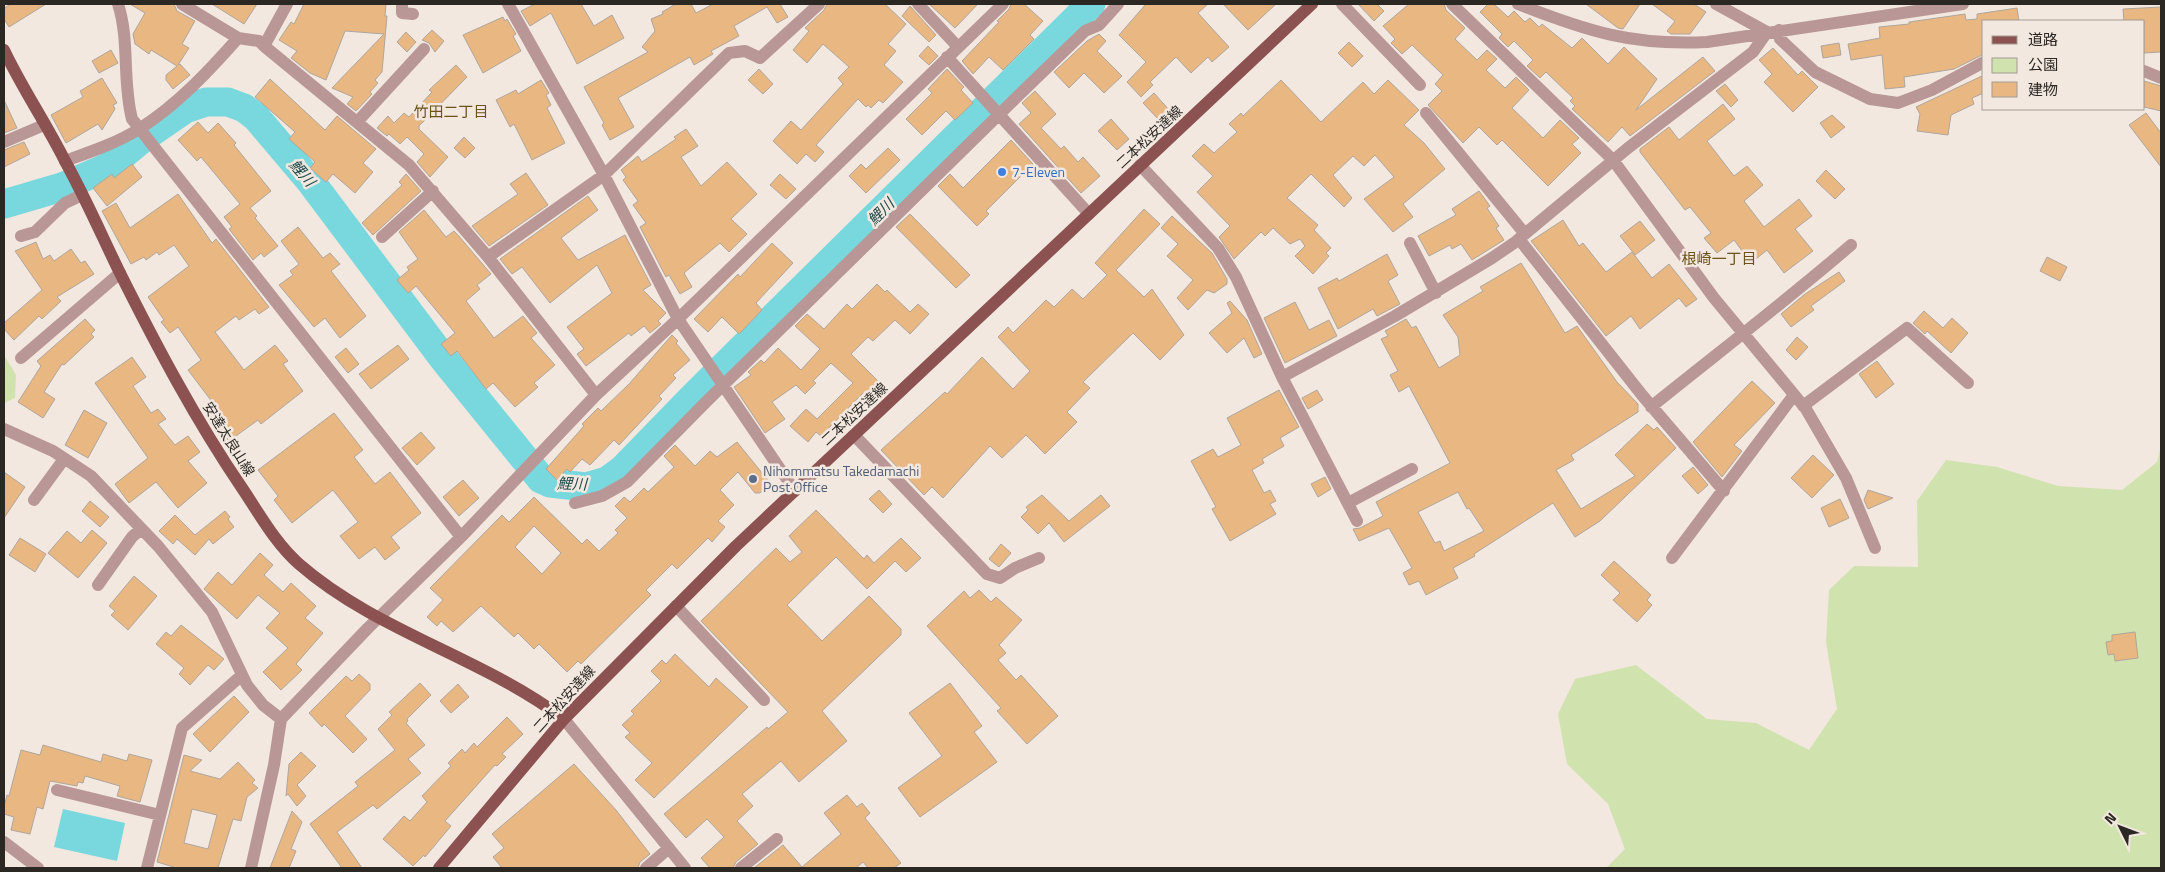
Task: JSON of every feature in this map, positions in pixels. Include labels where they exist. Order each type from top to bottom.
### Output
[{"type":"main road","name":"二本松安達線","points":[[439,868],[564,719],[676,606],[854,435],[1312,4]]},
{"type":"main road","name":"安達太良山線","points":[[4,50],[66,161],[120,272],[188,401],[218,452],[277,539],[306,570],[344,598],[378,618],[538,700],[564,719]]},
{"type":"street","points":[[118,4],[125,35],[126,89],[132,119],[461,536]]},
{"type":"street","points":[[182,4],[238,38],[250,39],[264,46],[358,121],[409,165],[488,257],[596,395]]},
{"type":"street","points":[[264,46],[287,4]]},
{"type":"street","points":[[402,4],[402,13],[413,14]]},
{"type":"street","points":[[508,4],[604,175],[678,319],[795,491]]},
{"type":"street","points":[[488,257],[604,175],[729,54],[745,50],[760,58],[819,4]]},
{"type":"street","points":[[918,4],[958,47]]},
{"type":"street","points":[[251,868],[266,807],[281,720],[378,618],[517,479],[596,395],[678,319],[1003,4]]},
{"type":"street","points":[[575,502],[602,496],[627,482],[723,383],[998,113],[1085,31],[1099,24],[1118,4]]},
{"type":"street","points":[[1342,4],[1420,86]]},
{"type":"street","points":[[1452,4],[1613,160],[1714,298],[1803,406],[1846,478],[1875,548]]},
{"type":"street","points":[[1518,4],[1571,25],[1629,40],[1670,44],[1708,42],[1963,4]]},
{"type":"street","points":[[1716,4],[1773,31],[1815,72],[1870,99],[1898,103],[1932,90],[1982,63]]},
{"type":"street","points":[[1282,377],[1436,293],[1522,236],[1613,160],[1753,52],[1773,31]]},
{"type":"street","points":[[66,161],[141,131],[191,87],[238,38]]},
{"type":"street","points":[[358,121],[424,49]]},
{"type":"street","points":[[947,57],[1089,214]]},
{"type":"street","points":[[2145,71],[2161,78]]},
{"type":"street","points":[[1426,112],[1651,407],[1724,490]]},
{"type":"street","points":[[4,142],[44,124]]},
{"type":"street","points":[[1140,165],[1218,248],[1236,277],[1282,377],[1358,521]]},
{"type":"street","points":[[382,237],[433,191]]},
{"type":"street","points":[[21,236],[35,232],[65,203],[81,194]]},
{"type":"street","points":[[1410,243],[1436,293]]},
{"type":"street","points":[[1651,407],[1743,333],[1773,312],[1851,246]]},
{"type":"street","points":[[20,358],[120,272]]},
{"type":"street","points":[[1803,406],[1908,328],[1968,383]]},
{"type":"street","points":[[1672,558],[1794,395]]},
{"type":"street","points":[[4,429],[53,451],[91,476],[141,529],[212,612],[231,647],[242,675],[263,705],[281,720]]},
{"type":"street","points":[[854,435],[987,574],[1000,578],[1015,568],[1039,558]]},
{"type":"street","points":[[34,500],[64,459]]},
{"type":"street","points":[[1348,503],[1412,469]]},
{"type":"street","points":[[98,585],[132,537],[141,529]]},
{"type":"street","points":[[676,606],[764,700]]},
{"type":"street","points":[[147,868],[182,728],[242,675]]},
{"type":"street","points":[[564,719],[685,868]]},
{"type":"street","points":[[57,790],[160,815]]},
{"type":"street","points":[[741,868],[777,839]]},
{"type":"street","points":[[4,842],[38,868]]},
{"type":"street","points":[[646,868],[669,848]]},
{"type":"green space","points":[[4,355],[16,375],[15,398],[4,403]]},
{"type":"green space","points":[[2161,446],[2161,868],[1606,868],[1625,849],[1608,804],[1567,764],[1558,714],[1575,679],[1636,665],[1707,719],[1756,723],[1809,750],[1837,709],[1826,642],[1829,590],[1854,566],[1918,567],[1917,501],[1946,460],[1997,467],[2058,486],[2122,490],[2157,462]]},
{"type":"water","points":[[63,809],[125,823],[117,861],[54,847]]},
{"type":"building","points":[[11,4],[46,4],[9,27],[4,19],[4,8]]},
{"type":"building","points":[[130,4],[174,4],[177,11],[195,21],[182,44],[189,48],[178,65],[180,64],[190,75],[173,89],[166,80],[166,75],[177,66],[151,50],[149,54],[135,44],[133,34],[145,13]]},
{"type":"building","points":[[212,4],[257,4],[244,24]]},
{"type":"building","points":[[304,4],[386,4],[385,16],[387,16],[382,72],[375,80],[378,83],[370,92],[372,94],[356,111],[347,104],[353,97],[332,88],[384,34],[345,31],[326,80],[310,73],[291,58],[297,51],[279,40],[291,22],[294,24]]},
{"type":"building","points":[[535,4],[581,4],[594,26],[612,15],[624,38],[577,64],[551,13],[530,26],[521,11]]},
{"type":"building","points":[[676,4],[691,4],[696,13],[713,4],[780,4],[788,17],[777,23],[767,7],[734,26],[739,36],[711,51],[713,54],[694,65],[690,57],[618,98],[634,127],[610,140],[602,125],[604,123],[584,87],[648,52],[642,47],[655,31],[651,19],[663,14],[662,12]]},
{"type":"building","points":[[827,4],[885,4],[906,24],[888,44],[896,51],[884,65],[903,82],[883,103],[879,100],[871,108],[868,105],[866,107],[858,99],[816,145],[824,152],[815,162],[806,154],[797,164],[773,141],[791,121],[801,130],[843,84],[838,78],[849,67],[823,44],[807,63],[793,50],[809,31],[805,28],[824,10]]},
{"type":"building","points":[[929,4],[978,4],[955,28]]},
{"type":"building","points":[[1011,4],[1024,4],[1043,21],[1030,35],[1034,39],[1003,70],[989,57],[973,74],[962,61],[999,22],[997,21],[1009,9]]},
{"type":"building","points":[[1146,4],[1208,4],[1198,13],[1229,47],[1212,62],[1208,57],[1191,73],[1176,57],[1150,82],[1153,85],[1141,97],[1127,82],[1146,62],[1119,35]]},
{"type":"building","points":[[1223,4],[1276,4],[1248,30]]},
{"type":"building","points":[[1358,4],[1377,4],[1384,11],[1374,21]]},
{"type":"building","points":[[1409,4],[1444,4],[1446,10],[1465,28],[1455,39],[1477,60],[1487,50],[1497,59],[1486,70],[1505,88],[1516,77],[1529,90],[1512,108],[1543,138],[1560,120],[1579,138],[1572,144],[1581,153],[1548,186],[1502,140],[1497,145],[1479,127],[1463,143],[1428,105],[1442,91],[1435,84],[1443,75],[1412,45],[1402,54],[1391,43],[1395,39],[1383,26]]},
{"type":"building","points":[[1488,4],[1494,4],[1508,17],[1514,11],[1525,22],[1530,18],[1539,27],[1542,24],[1572,48],[1582,38],[1608,64],[1624,47],[1657,79],[1636,110],[1703,57],[1715,71],[1630,136],[1622,127],[1608,142],[1572,109],[1575,106],[1570,101],[1573,98],[1546,72],[1540,78],[1527,66],[1533,60],[1514,41],[1508,47],[1499,38],[1502,34],[1480,12]]},
{"type":"building","points":[[1586,4],[1640,4],[1623,29],[1618,28]]},
{"type":"building","points":[[1652,4],[1694,4],[1706,12],[1690,34],[1671,34],[1667,31],[1675,21]]},
{"type":"building","points":[[910,6],[936,35],[929,42],[902,16]]},
{"type":"building","points":[[2161,7],[2161,52],[2145,53],[2145,20],[2124,20],[2123,9]]},
{"type":"building","points":[[2017,8],[2019,20],[1982,20],[1982,55],[1954,69],[1904,77],[1905,87],[1885,89],[1882,55],[1851,60],[1848,44],[1880,38],[1879,27],[1909,24],[1909,22],[1965,14],[1966,20],[1977,19],[1977,14]]},
{"type":"building","points":[[503,17],[505,21],[507,19],[516,34],[513,36],[521,51],[483,73],[463,35]]},
{"type":"building","points":[[432,30],[444,41],[435,52],[429,43],[422,40]]},
{"type":"building","points":[[406,32],[416,42],[407,52],[397,42]]},
{"type":"building","points":[[1099,34],[1106,41],[1097,51],[1122,76],[1104,93],[1084,73],[1069,88],[1054,72],[1087,41]]},
{"type":"building","points":[[1349,42],[1363,56],[1352,67],[1338,53]]},
{"type":"building","points":[[1839,43],[1841,55],[1823,58],[1821,46]]},
{"type":"building","points":[[928,46],[938,56],[929,65],[919,56]]},
{"type":"building","points":[[1773,48],[1798,75],[1802,71],[1818,87],[1793,112],[1764,82],[1772,74],[1759,60]]},
{"type":"building","points":[[111,50],[118,63],[99,73],[92,61]]},
{"type":"building","points":[[456,65],[467,77],[419,126],[419,129],[448,157],[430,177],[417,162],[424,154],[407,137],[400,144],[389,134],[387,136],[377,128],[388,116],[394,123],[404,113],[409,117],[432,92],[429,90]]},
{"type":"building","points":[[759,69],[773,84],[763,94],[748,80]]},
{"type":"building","points":[[947,69],[964,87],[961,90],[973,103],[955,120],[946,111],[922,135],[906,119],[932,93],[928,89]]},
{"type":"building","points":[[1982,76],[1982,94],[1972,98],[1974,104],[1951,115],[1948,135],[1917,131],[1920,114],[1916,107]]},
{"type":"building","points":[[102,78],[117,103],[113,105],[115,109],[102,130],[98,124],[66,143],[51,115],[83,97],[80,91]]},
{"type":"building","points":[[270,79],[325,130],[337,116],[376,149],[363,163],[373,172],[355,193],[333,174],[326,182],[310,168],[315,162],[289,139],[295,132],[255,97]]},
{"type":"building","points":[[541,80],[549,93],[546,95],[551,105],[547,108],[565,143],[532,160],[514,124],[510,127],[496,100],[516,90],[518,94]]},
{"type":"building","points":[[1281,80],[1321,122],[1363,82],[1374,94],[1388,80],[1419,110],[1404,125],[1424,143],[1445,169],[1403,204],[1413,217],[1393,232],[1364,199],[1394,177],[1375,155],[1364,166],[1353,156],[1333,175],[1352,198],[1344,207],[1311,174],[1287,198],[1318,225],[1314,230],[1331,248],[1326,253],[1329,256],[1313,274],[1295,256],[1305,246],[1300,239],[1290,244],[1273,228],[1265,236],[1261,232],[1234,259],[1219,237],[1230,226],[1197,192],[1213,176],[1192,156],[1204,144],[1214,153],[1237,132],[1229,124],[1241,113],[1243,116]]},
{"type":"building","points":[[2145,81],[2161,86],[2161,111],[2145,107]]},
{"type":"building","points":[[1725,84],[1738,100],[1731,107],[1716,91]]},
{"type":"building","points":[[1035,91],[1056,114],[1041,128],[1061,149],[1064,146],[1078,162],[1083,157],[1100,176],[1081,193],[1019,124],[1031,113],[1022,103]]},
{"type":"building","points":[[1154,93],[1170,111],[1159,120],[1143,103]]},
{"type":"building","points":[[4,100],[17,128],[4,133]]},
{"type":"building","points":[[1723,104],[1735,119],[1707,141],[1734,176],[1747,166],[1763,185],[1744,201],[1764,227],[1799,199],[1812,216],[1795,229],[1813,251],[1784,273],[1767,250],[1751,263],[1734,240],[1717,253],[1704,238],[1711,233],[1690,207],[1685,210],[1640,152],[1640,149],[1669,127],[1679,140]]},
{"type":"building","points":[[2146,113],[2161,133],[2161,167],[2129,125]]},
{"type":"building","points":[[1832,115],[1845,127],[1831,138],[1820,123]]},
{"type":"building","points":[[1111,119],[1129,139],[1117,150],[1098,131]]},
{"type":"building","points":[[198,122],[208,133],[218,123],[236,143],[234,145],[271,191],[250,208],[257,216],[255,218],[278,246],[264,257],[261,253],[253,260],[229,229],[232,227],[224,217],[240,204],[201,157],[197,161],[178,140]]},
{"type":"building","points":[[686,129],[698,146],[681,157],[701,186],[727,162],[757,194],[731,219],[747,234],[729,252],[720,243],[684,273],[692,287],[680,294],[669,275],[666,277],[640,227],[646,223],[633,205],[638,201],[623,180],[626,177],[621,170],[638,156],[642,162],[676,139],[674,137]]},
{"type":"building","points":[[464,137],[475,148],[465,158],[454,148]]},
{"type":"building","points":[[1011,140],[1033,164],[986,211],[989,214],[977,226],[938,186],[950,174],[963,188]]},
{"type":"building","points":[[24,142],[30,154],[4,167],[4,150]]},
{"type":"building","points":[[888,148],[900,160],[866,193],[849,176],[861,164],[866,169]]},
{"type":"building","points":[[132,164],[142,177],[107,206],[93,188],[112,174],[114,178]]},
{"type":"building","points":[[1826,170],[1845,189],[1835,199],[1816,181]]},
{"type":"building","points":[[526,173],[548,205],[489,246],[472,226],[518,194],[510,184]]},
{"type":"building","points":[[406,174],[421,191],[373,235],[362,223],[402,185],[399,182]]},
{"type":"building","points":[[780,174],[796,189],[786,199],[770,185]]},
{"type":"building","points":[[1479,191],[1490,206],[1487,208],[1499,226],[1496,228],[1504,240],[1472,260],[1461,244],[1452,249],[1450,245],[1429,256],[1418,236],[1456,215],[1452,209]]},
{"type":"building","points":[[178,194],[212,243],[216,239],[269,307],[259,314],[255,309],[239,320],[236,316],[215,332],[244,370],[275,345],[288,361],[283,364],[303,391],[261,424],[258,420],[229,441],[217,425],[225,419],[188,370],[201,360],[178,327],[170,333],[161,322],[164,320],[148,297],[189,266],[174,245],[159,255],[157,252],[146,260],[144,257],[131,264],[102,211],[116,203],[130,228]]},
{"type":"building","points":[[588,196],[598,210],[561,238],[578,260],[625,235],[651,285],[643,290],[666,313],[658,321],[661,324],[650,333],[644,326],[631,336],[629,333],[586,366],[577,354],[584,349],[567,327],[612,293],[597,265],[550,303],[522,267],[512,274],[500,259]]},
{"type":"building","points":[[1144,209],[1160,224],[1116,270],[1144,297],[1152,289],[1184,335],[1160,360],[1133,333],[1083,382],[1090,388],[1067,412],[1077,422],[1045,454],[1026,435],[1002,458],[990,446],[943,498],[932,487],[924,495],[881,450],[945,392],[947,394],[982,357],[1013,389],[1030,371],[998,337],[1008,327],[1013,333],[1046,300],[1054,307],[1072,289],[1083,299],[1107,275],[1095,263]]},
{"type":"building","points":[[424,210],[446,237],[454,231],[491,274],[477,285],[480,289],[466,301],[494,338],[523,316],[537,333],[531,338],[555,365],[534,383],[538,387],[515,407],[493,383],[486,389],[457,351],[451,356],[441,344],[455,333],[416,286],[408,293],[397,280],[409,270],[407,267],[418,259],[399,232]]},
{"type":"building","points":[[910,214],[970,275],[956,288],[896,227]]},
{"type":"building","points":[[1172,216],[1212,253],[1227,279],[1227,284],[1214,293],[1207,290],[1188,310],[1177,298],[1193,280],[1167,256],[1178,244],[1161,228]]},
{"type":"building","points":[[1563,220],[1579,246],[1583,243],[1606,272],[1632,252],[1652,278],[1669,264],[1697,299],[1686,307],[1679,298],[1640,329],[1631,316],[1606,336],[1531,241]]},
{"type":"building","points":[[1640,221],[1655,240],[1635,255],[1620,236]]},
{"type":"building","points":[[298,227],[323,258],[330,253],[340,264],[331,271],[366,316],[340,338],[325,318],[314,327],[279,285],[293,275],[290,271],[299,264],[281,241]]},
{"type":"building","points":[[36,242],[43,259],[50,255],[54,261],[71,249],[81,263],[85,261],[94,274],[57,297],[61,301],[42,319],[39,316],[14,340],[4,329],[4,323],[42,290],[15,251]]},
{"type":"building","points":[[772,243],[793,263],[756,303],[762,310],[739,334],[722,317],[708,332],[694,319],[738,274],[740,277]]},
{"type":"building","points":[[1387,254],[1398,275],[1388,281],[1400,304],[1377,316],[1373,309],[1338,329],[1318,288],[1337,278],[1339,281]]},
{"type":"building","points":[[2047,257],[2067,267],[2060,281],[2040,271]]},
{"type":"building","points":[[1521,263],[1565,333],[1577,326],[1617,382],[1638,404],[1638,412],[1571,455],[1574,460],[1556,470],[1581,509],[1635,476],[1615,455],[1647,424],[1654,430],[1657,427],[1676,448],[1600,521],[1575,537],[1553,503],[1474,554],[1475,556],[1453,568],[1458,578],[1426,595],[1419,581],[1409,585],[1403,573],[1412,568],[1389,528],[1359,541],[1353,529],[1360,528],[1383,516],[1376,502],[1450,463],[1409,386],[1399,392],[1390,375],[1398,371],[1381,339],[1388,336],[1385,331],[1406,319],[1412,328],[1416,326],[1439,368],[1460,355],[1458,337],[1443,315],[1483,291],[1480,287]],"holes":[[[1458,492],[1467,509],[1469,508],[1484,531],[1444,551],[1440,541],[1435,543],[1418,512]]]},
{"type":"building","points":[[1839,272],[1845,281],[1811,306],[1814,310],[1791,327],[1781,314],[1805,294]]},
{"type":"building","points":[[877,284],[885,292],[887,290],[910,312],[918,304],[929,314],[910,334],[895,320],[873,341],[868,337],[851,354],[879,382],[866,394],[864,392],[821,436],[816,432],[808,442],[790,426],[806,409],[817,419],[853,383],[831,363],[813,381],[816,383],[805,394],[796,385],[772,402],[785,419],[765,433],[734,387],[751,375],[748,372],[761,360],[764,363],[778,348],[801,370],[820,349],[795,326],[807,314],[824,329],[847,304],[852,309]]},
{"type":"building","points":[[1230,301],[1247,320],[1262,354],[1254,358],[1244,338],[1227,353],[1209,333],[1232,313],[1227,303]]},
{"type":"building","points":[[1295,302],[1309,330],[1329,320],[1337,336],[1285,363],[1264,318]]},
{"type":"building","points":[[1924,311],[1943,328],[1952,318],[1968,333],[1951,353],[1927,331],[1925,334],[1913,323]]},
{"type":"building","points":[[85,319],[95,330],[91,334],[94,337],[64,365],[62,364],[44,392],[55,399],[43,418],[18,402],[41,366],[37,361]]},
{"type":"building","points":[[672,335],[690,360],[673,375],[676,378],[659,396],[662,399],[619,445],[614,440],[590,465],[582,459],[570,472],[567,469],[557,480],[546,469],[584,426],[582,424],[598,408],[601,411],[629,384]]},
{"type":"building","points":[[1797,337],[1808,347],[1796,360],[1786,350]]},
{"type":"building","points":[[398,345],[409,359],[371,389],[359,374]]},
{"type":"building","points":[[346,348],[359,364],[348,373],[335,357]]},
{"type":"building","points":[[132,357],[146,377],[133,386],[151,413],[158,409],[166,419],[158,424],[175,445],[188,436],[200,452],[188,461],[207,483],[178,508],[156,482],[129,503],[115,484],[148,458],[95,383]]},
{"type":"building","points":[[1877,361],[1894,384],[1876,398],[1859,374]]},
{"type":"building","points":[[1752,381],[1775,403],[1734,445],[1742,451],[1722,477],[1693,442]]},
{"type":"building","points":[[1279,390],[1299,427],[1280,438],[1284,446],[1262,459],[1264,463],[1252,470],[1264,493],[1270,490],[1276,501],[1270,504],[1276,514],[1230,541],[1212,509],[1216,507],[1191,461],[1213,449],[1218,457],[1241,445],[1227,418]]},
{"type":"building","points":[[1317,390],[1323,400],[1308,409],[1302,398]]},
{"type":"building","points":[[84,410],[107,423],[88,458],[65,445]]},
{"type":"building","points":[[334,413],[363,450],[354,457],[375,484],[390,472],[421,513],[391,537],[400,548],[385,560],[375,547],[359,559],[340,536],[358,522],[333,490],[292,523],[274,500],[278,496],[258,470]]},
{"type":"building","points":[[421,432],[435,448],[417,465],[402,448]]},
{"type":"building","points":[[737,442],[771,484],[760,493],[755,493],[738,472],[720,490],[734,505],[718,521],[725,527],[712,542],[708,538],[677,569],[672,564],[646,590],[651,595],[581,664],[578,661],[567,672],[539,644],[534,649],[518,633],[514,637],[481,606],[453,632],[441,621],[437,626],[427,617],[443,600],[430,588],[502,515],[509,522],[534,497],[582,544],[587,539],[599,551],[618,533],[615,530],[627,518],[615,506],[624,497],[630,502],[644,488],[648,492],[674,467],[664,456],[675,445],[695,466],[710,451],[717,457]],"holes":[[[534,526],[561,553],[542,574],[515,547]]]},
{"type":"building","points":[[1813,455],[1834,475],[1812,498],[1791,478]]},
{"type":"building","points":[[1693,467],[1708,485],[1698,494],[1682,476]]},
{"type":"building","points":[[4,472],[25,487],[4,518]]},
{"type":"building","points":[[1325,477],[1331,489],[1318,497],[1311,484]]},
{"type":"building","points":[[463,480],[479,498],[459,516],[443,497]]},
{"type":"building","points":[[879,490],[892,504],[883,513],[869,499]]},
{"type":"building","points":[[1868,490],[1893,498],[1868,509],[1864,500]]},
{"type":"building","points":[[1042,495],[1069,521],[1101,495],[1110,506],[1064,542],[1049,523],[1038,534],[1021,517],[1028,510],[1026,507]]},
{"type":"building","points":[[1840,499],[1849,518],[1829,527],[1821,508]]},
{"type":"building","points":[[90,501],[109,517],[100,527],[82,511]]},
{"type":"building","points":[[816,510],[864,559],[867,555],[874,563],[901,538],[921,558],[906,572],[895,561],[867,589],[836,557],[787,605],[822,641],[869,596],[901,629],[901,635],[822,711],[847,741],[799,782],[781,761],[742,794],[753,806],[737,821],[758,844],[736,862],[733,868],[710,868],[701,858],[724,837],[707,819],[686,838],[664,814],[767,727],[768,729],[788,712],[701,621],[776,548],[790,562],[802,552],[789,536]]},
{"type":"building","points":[[225,511],[234,527],[213,544],[209,539],[195,555],[177,539],[173,544],[159,531],[175,515],[195,535]]},
{"type":"building","points":[[92,530],[107,543],[78,578],[48,553],[67,531],[81,543]]},
{"type":"building","points":[[20,538],[46,554],[35,572],[9,555]]},
{"type":"building","points":[[1001,544],[1011,553],[999,567],[989,559]]},
{"type":"building","points":[[260,553],[273,565],[264,575],[283,592],[291,583],[316,606],[305,618],[323,633],[296,664],[302,670],[281,690],[263,672],[288,648],[266,628],[280,613],[258,595],[237,619],[204,589],[218,572],[232,585]]},
{"type":"building","points":[[1614,561],[1651,595],[1647,600],[1652,605],[1637,622],[1613,600],[1620,593],[1601,575]]},
{"type":"building","points":[[134,576],[157,596],[128,630],[111,615],[115,611],[109,606]]},
{"type":"building","points":[[979,590],[991,602],[996,597],[1022,620],[999,645],[1006,653],[998,660],[1016,680],[1021,675],[1058,716],[1027,744],[997,711],[1001,708],[927,626],[964,591],[970,598]]},
{"type":"building","points":[[181,625],[224,659],[214,670],[208,665],[190,685],[179,674],[184,668],[156,644],[166,632],[171,636]]},
{"type":"building","points":[[2135,632],[2138,658],[2115,661],[2114,654],[2108,655],[2106,642],[2112,641],[2112,635]]},
{"type":"building","points":[[675,654],[709,687],[716,678],[748,707],[654,798],[635,780],[652,763],[625,737],[630,733],[622,725],[634,714],[631,711],[661,681],[651,671],[662,660],[666,664]]},
{"type":"building","points":[[359,674],[370,684],[370,690],[345,716],[367,739],[353,753],[324,724],[322,727],[309,713],[346,676],[352,681]]},
{"type":"building","points":[[420,683],[431,695],[407,719],[406,723],[425,745],[408,759],[421,773],[377,809],[373,805],[337,832],[362,868],[342,868],[310,824],[358,786],[355,782],[395,750],[378,729],[392,715],[389,712]]},
{"type":"building","points":[[950,683],[982,726],[974,732],[997,762],[920,817],[898,788],[942,756],[909,713]]},
{"type":"building","points":[[458,684],[469,697],[451,713],[440,701]]},
{"type":"building","points":[[234,696],[249,712],[210,752],[193,734]]},
{"type":"building","points":[[507,717],[523,734],[502,754],[506,757],[497,766],[495,765],[445,821],[451,826],[425,857],[424,855],[413,866],[383,839],[404,816],[410,821],[427,802],[422,796],[451,766],[448,763],[462,749],[465,753],[474,743],[477,747]]},
{"type":"building","points":[[43,745],[101,762],[103,754],[127,761],[129,754],[152,760],[140,802],[117,796],[120,786],[85,776],[83,783],[78,782],[77,786],[50,781],[43,809],[37,807],[30,834],[11,830],[14,817],[4,814],[4,806],[7,795],[9,796],[21,750],[40,755]]},
{"type":"building","points":[[301,752],[316,766],[297,785],[306,796],[297,806],[288,794],[286,796],[289,764]]},
{"type":"building","points":[[184,755],[202,760],[190,771],[220,779],[238,762],[255,780],[252,783],[258,788],[247,797],[241,821],[233,819],[218,868],[177,868],[157,862]],"holes":[[[192,809],[217,815],[208,849],[184,843]]]},
{"type":"building","points":[[574,764],[616,810],[650,854],[640,862],[638,868],[502,868],[493,857],[504,848],[492,834]]},
{"type":"building","points":[[847,795],[857,807],[862,803],[870,813],[865,818],[901,863],[894,868],[868,868],[863,862],[856,868],[754,868],[783,845],[802,867],[841,834],[824,813]]},
{"type":"building","points":[[292,811],[302,822],[291,849],[296,851],[289,868],[270,868]]},
{"type":"waterway","name":"鯉川","points":[[4,204],[62,187],[108,167],[143,138],[185,109],[206,102],[228,102],[244,108],[256,117],[311,182],[443,358],[541,479],[550,483],[586,487],[607,481],[622,470],[695,395],[1091,4]]},
{"type":"place","name":"7-Eleven","points":[[1002,172]]},
{"type":"place","name":"Nihommatsu Takedamachi Post Office","points":[[753,479]]},
{"type":"district","name":"竹田二丁目","points":[[451,112]]},
{"type":"district","name":"根崎一丁目","points":[[1719,259]]}]
